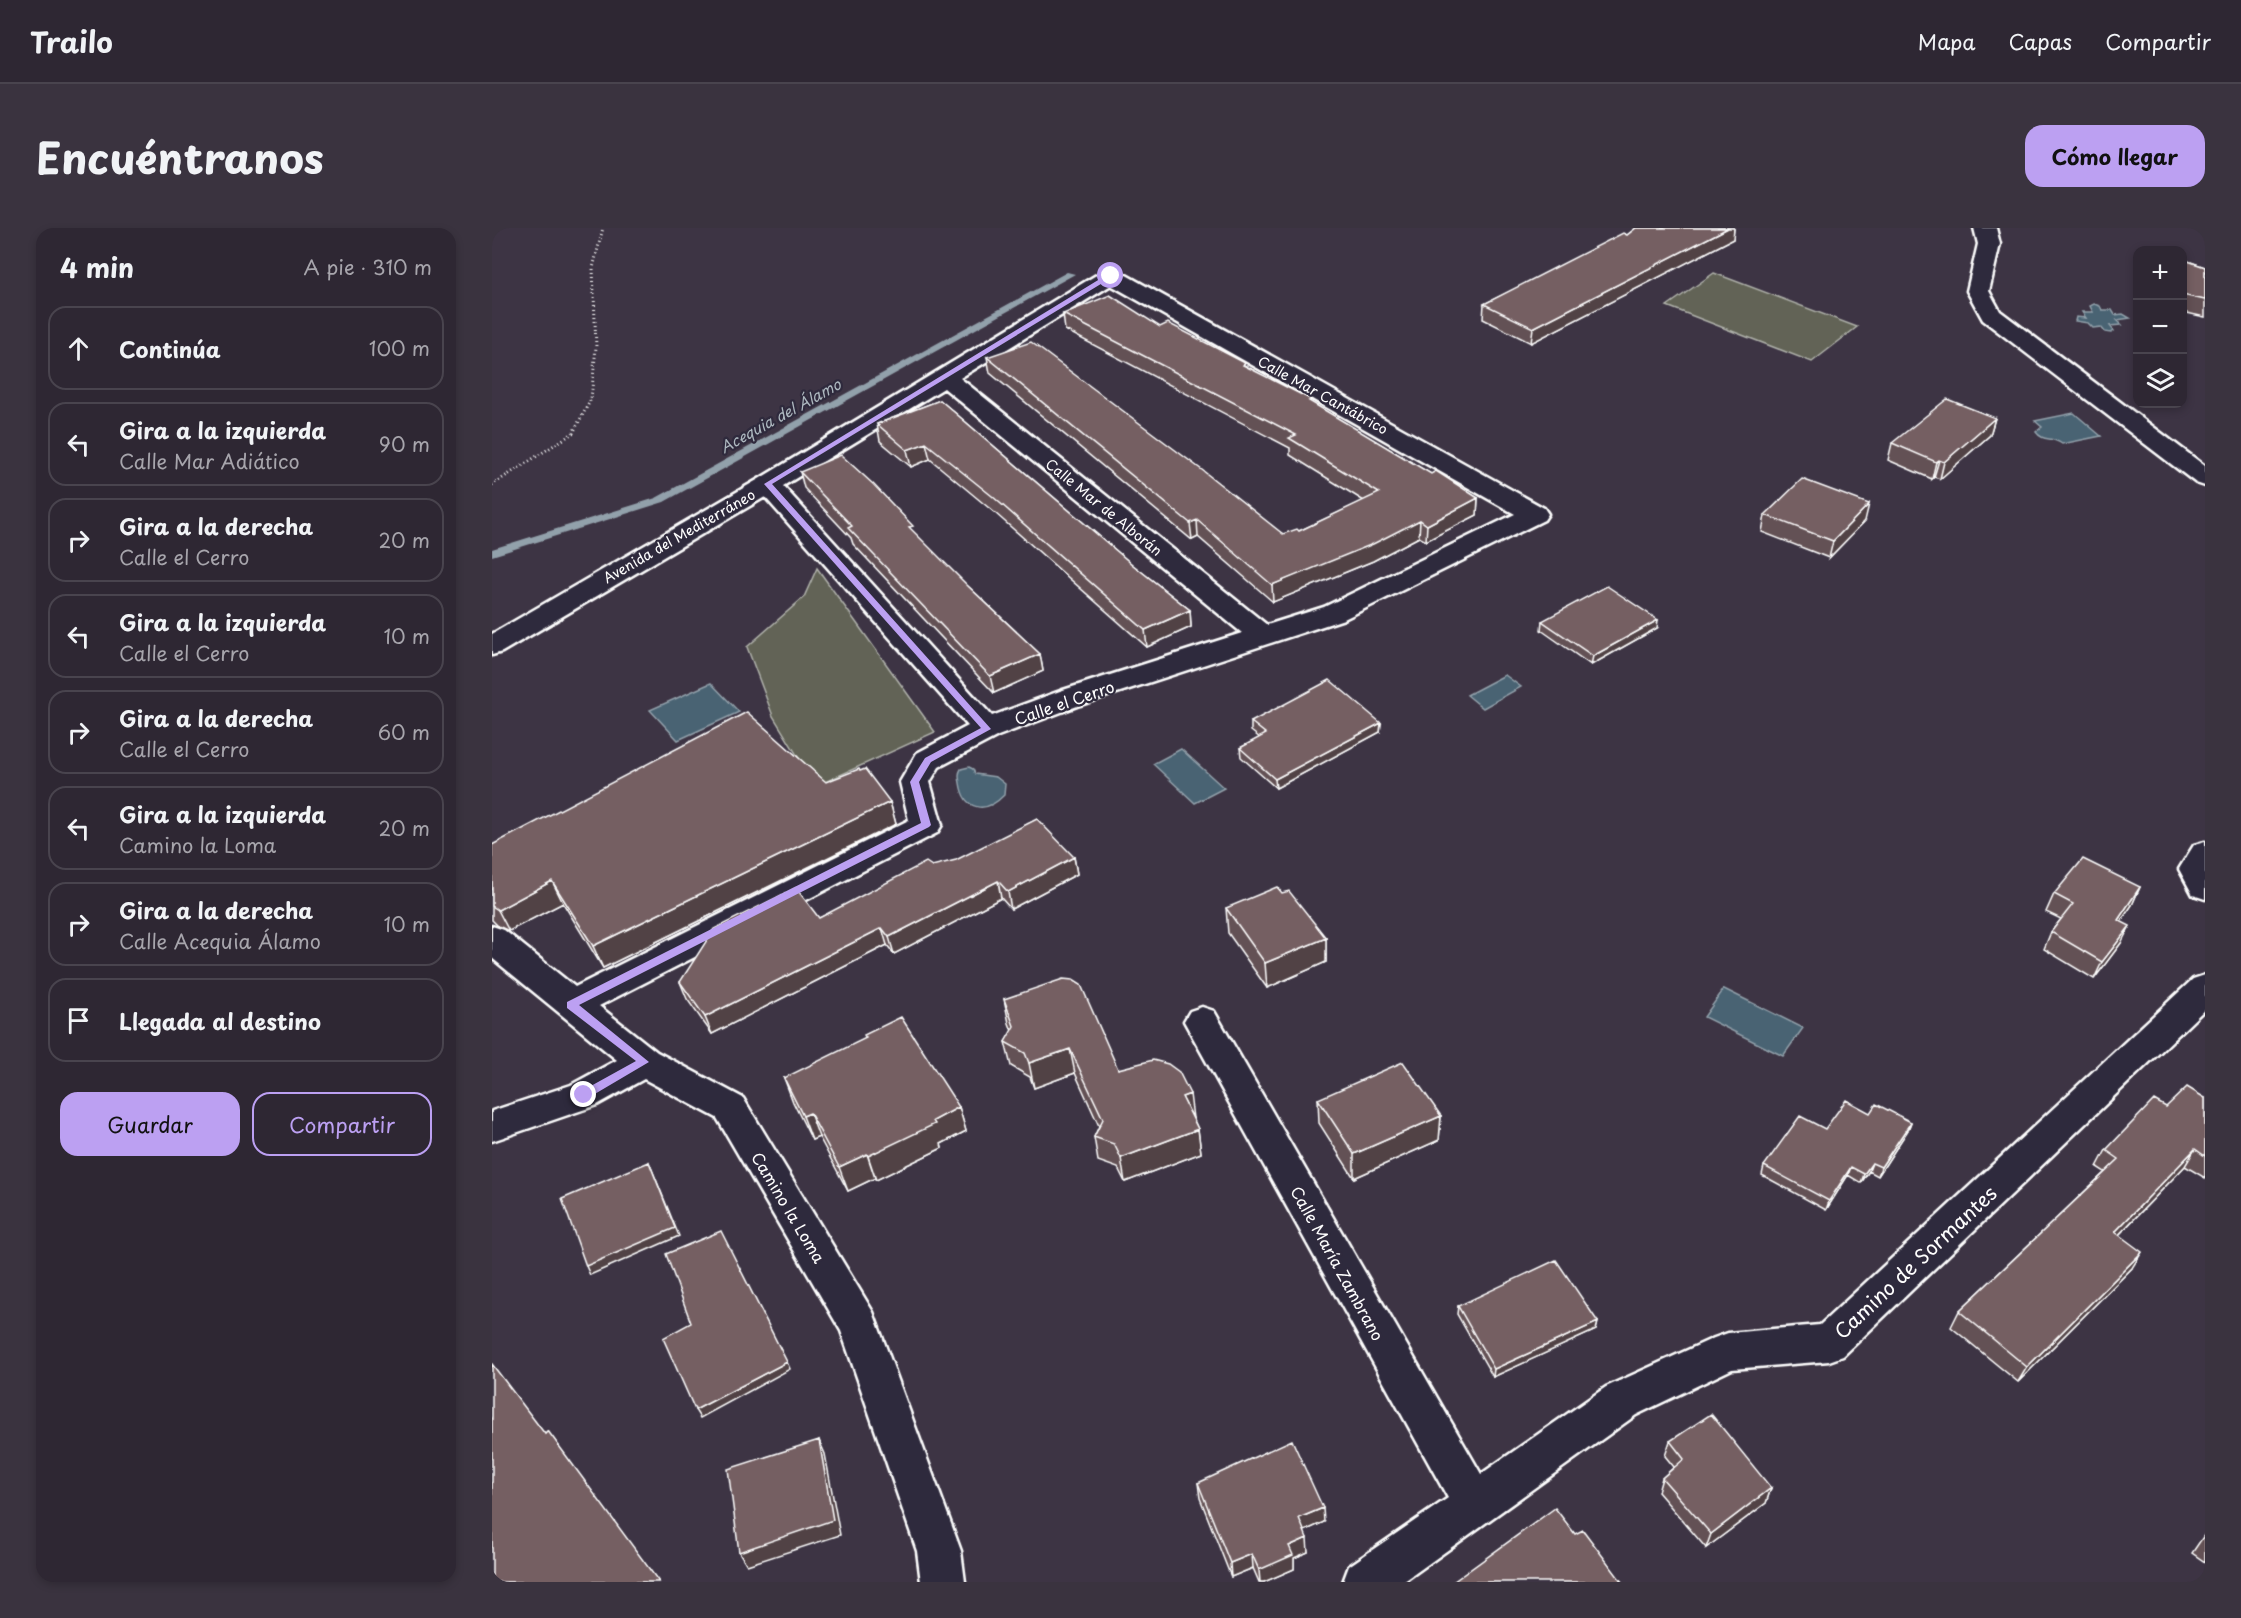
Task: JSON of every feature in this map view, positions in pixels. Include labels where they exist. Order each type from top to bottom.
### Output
[{"type":"street","points":[[1985,228],[1989,244],[1978,291],[1991,315],[2205,478]]},
{"type":"street","name":"Avenida del Mediterráneo","points":[[492,646],[768,484],[1111,276]]},
{"type":"street","name":"Calle Mar Cantábrico","points":[[1111,276],[1535,514]]},
{"type":"street","name":"Calle Mar de Alborán","points":[[945,378],[1263,636]]},
{"type":"street","points":[[768,484],[987,729]]},
{"type":"street","name":"Calle el Cerro","points":[[571,1005],[926,825],[915,782],[928,760],[987,729],[1070,698],[1334,613],[1535,514]]},
{"type":"street","points":[[2205,853],[2195,869],[2205,886]]},
{"type":"street","name":"Camino la Loma","points":[[492,939],[644,1062],[730,1108],[859,1325],[939,1551],[943,1582]]},
{"type":"street","name":"Camino de Sormantes","points":[[1365,1582],[1621,1401],[1728,1351],[1829,1343],[2205,988]]},
{"type":"street","name":"Calle María Zambrano","points":[[1202,1021],[1475,1505]]},
{"type":"street","points":[[492,1126],[584,1095],[644,1062]]},
{"type":"path","points":[[492,485],[573,433],[591,399],[596,346],[593,268],[603,228]]},
{"type":"shaded area","points":[[1714,273],[1857,327],[1812,362],[1667,306]]},
{"type":"shaded area","points":[[817,568],[935,732],[816,786],[773,716],[747,647],[804,597]]},
{"type":"water","points":[[2094,304],[2100,306],[2102,310],[2112,310],[2115,315],[2123,314],[2130,318],[2117,320],[2122,325],[2110,326],[2114,331],[2111,333],[2105,332],[2101,327],[2093,328],[2088,323],[2075,321],[2076,317],[2086,318],[2082,312],[2093,312],[2090,306]]},
{"type":"water","points":[[2074,413],[2101,436],[2062,444],[2042,437],[2036,432],[2042,427],[2035,421]]},
{"type":"water","points":[[1505,675],[1521,687],[1483,708],[1467,695]]},
{"type":"water","points":[[711,683],[739,712],[678,740],[650,710]]},
{"type":"water","points":[[1181,749],[1224,788],[1195,803],[1153,764]]},
{"type":"water","points":[[969,767],[975,774],[996,777],[1005,784],[1004,795],[983,807],[971,804],[962,792],[959,776],[961,769]]},
{"type":"water","points":[[1724,989],[1803,1028],[1783,1056],[1704,1017]]},
{"type":"building","points":[[1636,228],[1728,228],[1533,328],[1484,304],[1623,233],[1627,235]]},
{"type":"building","points":[[2187,261],[2205,267],[2205,300],[2187,296]]},
{"type":"building","points":[[1110,295],[1160,327],[1168,323],[1245,363],[1243,365],[1312,400],[1309,401],[1431,474],[1436,471],[1478,498],[1427,525],[1420,520],[1373,544],[1272,585],[1197,520],[1190,523],[987,357],[1031,342],[1202,470],[1283,534],[1297,529],[1299,531],[1379,493],[1289,438],[1296,435],[1063,314]]},
{"type":"building","points":[[1947,399],[1995,418],[1944,462],[1939,460],[1936,462],[1892,443]]},
{"type":"building","points":[[940,400],[1133,565],[1190,610],[1145,630],[992,496],[926,443],[907,450],[877,424]]},
{"type":"building","points":[[841,455],[873,484],[913,526],[909,527],[969,587],[1040,654],[990,676],[848,528],[852,526],[800,472]]},
{"type":"building","points":[[1802,479],[1869,504],[1833,541],[1765,515]]},
{"type":"building","points":[[1607,586],[1658,620],[1593,656],[1542,621]]},
{"type":"building","points":[[1330,680],[1381,723],[1275,779],[1240,748],[1266,734],[1251,722]]},
{"type":"building","points":[[747,712],[826,782],[859,769],[860,771],[865,769],[890,802],[593,946],[552,881],[498,910],[492,906],[492,845]]},
{"type":"building","points":[[1037,819],[1074,857],[1008,892],[998,881],[889,937],[882,928],[705,1017],[680,982],[714,929],[796,888],[819,918],[926,862],[932,866],[956,860]]},
{"type":"building","points":[[2083,859],[2140,887],[2118,920],[2130,926],[2102,962],[2051,932],[2073,904],[2054,894]]},
{"type":"building","points":[[1277,887],[1282,893],[1289,891],[1326,938],[1265,963],[1226,908]]},
{"type":"building","points":[[1063,979],[1073,980],[1081,985],[1118,1069],[1153,1060],[1168,1064],[1179,1072],[1190,1094],[1182,1097],[1198,1129],[1121,1158],[1114,1144],[1094,1137],[1103,1119],[1070,1049],[1029,1063],[1025,1053],[1005,1042],[1014,1026],[1004,999]]},
{"type":"building","points":[[901,1017],[959,1107],[933,1121],[935,1124],[868,1156],[867,1154],[839,1167],[810,1113],[803,1116],[784,1078],[866,1038],[864,1035]]},
{"type":"building","points":[[1403,1062],[1441,1116],[1354,1154],[1318,1099]]},
{"type":"building","points":[[2187,1087],[2205,1098],[2205,1156],[2195,1149],[2115,1232],[2142,1252],[2027,1367],[1959,1311],[2119,1159],[2106,1150],[2154,1100],[2166,1107]]},
{"type":"building","points":[[1846,1100],[1870,1113],[1876,1104],[1911,1122],[1881,1167],[1872,1163],[1864,1174],[1851,1167],[1829,1201],[1764,1166],[1800,1116],[1825,1129]]},
{"type":"building","points":[[649,1162],[675,1228],[586,1266],[562,1199]]},
{"type":"building","points":[[721,1231],[787,1362],[695,1410],[663,1338],[691,1323],[666,1254]]},
{"type":"building","points":[[1556,1260],[1598,1322],[1494,1369],[1458,1306]]},
{"type":"building","points":[[492,1364],[545,1434],[548,1431],[659,1582],[492,1582]]},
{"type":"building","points":[[1711,1414],[1771,1488],[1711,1534],[1662,1478],[1684,1459],[1670,1441]]},
{"type":"building","points":[[819,1440],[833,1520],[739,1552],[728,1469]]},
{"type":"building","points":[[1292,1440],[1323,1508],[1299,1518],[1307,1538],[1289,1546],[1293,1555],[1259,1570],[1252,1554],[1230,1563],[1198,1483]]},
{"type":"building","points":[[1555,1508],[1575,1534],[1583,1530],[1622,1582],[1453,1582]]},
{"type":"waterway","name":"Acequia del Álamo","points":[[492,553],[660,500],[1070,274]]},
{"type":"route","points":[[584,1095],[644,1062],[571,1005],[926,825],[915,782],[928,760],[987,729],[768,484],[1111,276]]}]
